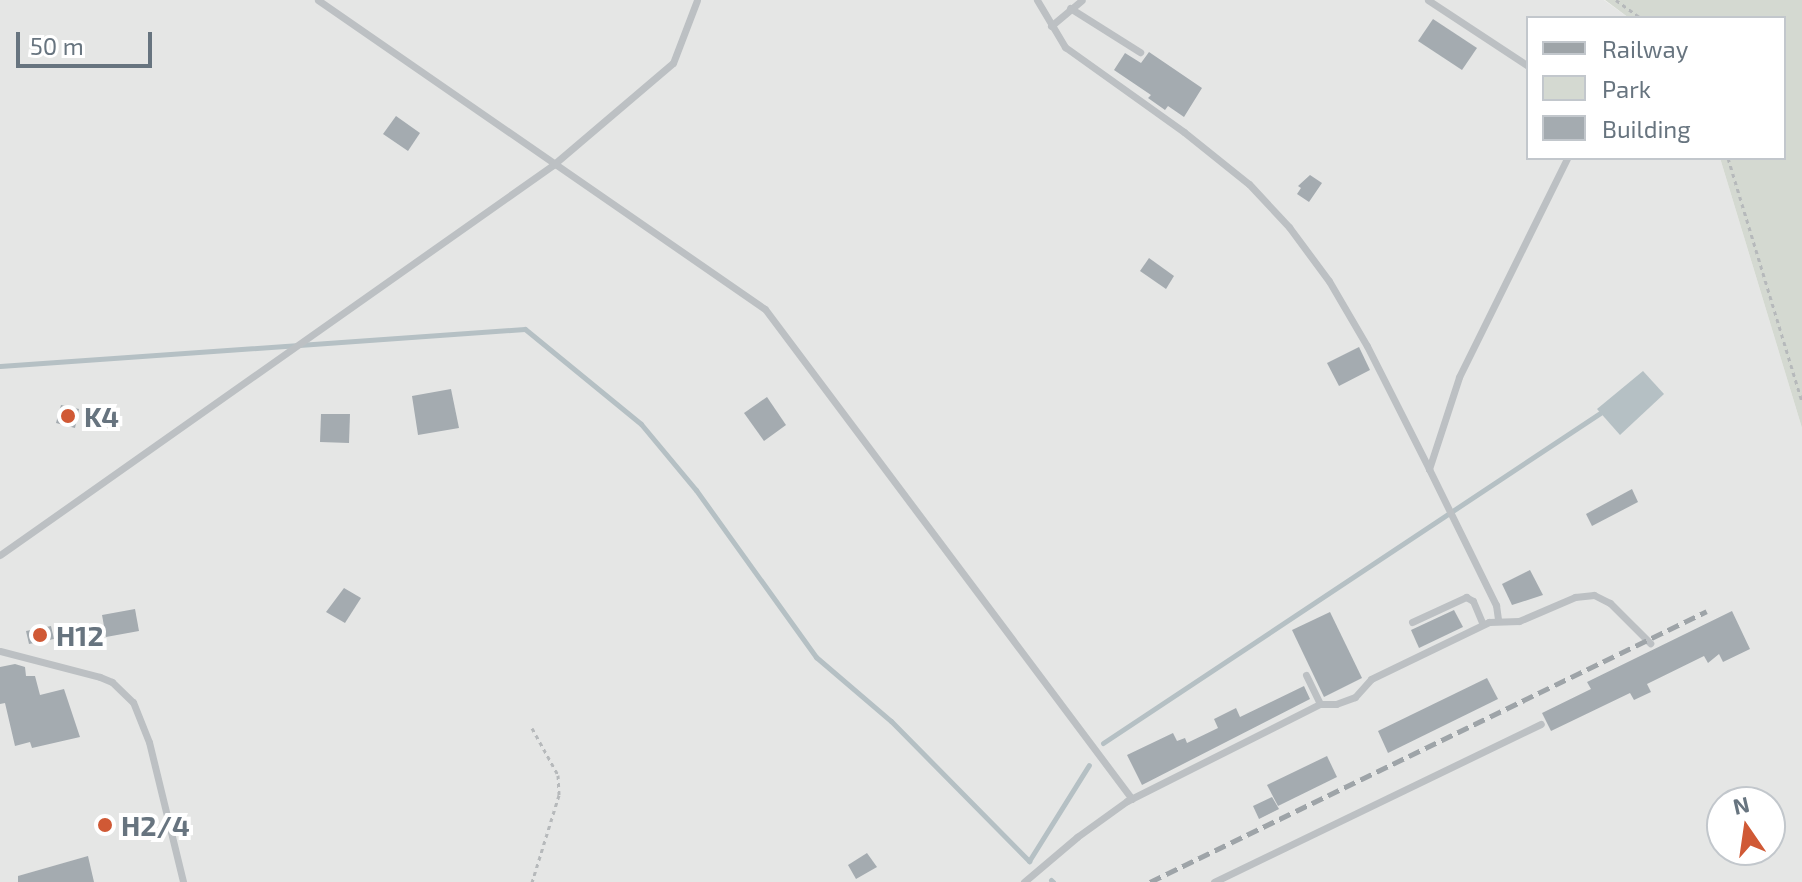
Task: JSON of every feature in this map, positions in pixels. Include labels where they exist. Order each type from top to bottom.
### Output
[{"type":"lane","points":[[318,0],[553,165],[756,302],[774,318],[1132,799]]},
{"type":"lane","points":[[0,555],[553,165],[673,63],[697,0]]},
{"type":"lane","points":[[1037,0],[1065,47],[1249,184],[1289,227],[1329,281],[1367,346],[1496,605],[1498,620]]},
{"type":"lane","points":[[1051,26],[1082,0]]},
{"type":"lane","points":[[1428,0],[1526,65]]},
{"type":"lane","points":[[1070,8],[1140,52]]},
{"type":"lane","points":[[1429,469],[1459,377],[1566,160]]},
{"type":"lane","points":[[1024,882],[1086,830],[1132,799],[1320,704],[1336,704],[1355,697],[1371,679],[1483,624],[1498,620],[1519,621],[1575,597],[1594,595],[1610,603],[1650,643]]},
{"type":"lane","points":[[1412,622],[1466,597],[1473,601],[1483,624]]},
{"type":"lane","points":[[0,651],[100,677],[112,682],[133,702],[149,742],[183,882]]},
{"type":"lane","points":[[1306,675],[1320,704]]},
{"type":"lane","points":[[1214,882],[1541,724]]},
{"type":"path","points":[[1616,0],[1638,16]]},
{"type":"path","points":[[1729,160],[1802,401]]},
{"type":"path","points":[[532,728],[558,775],[559,795],[532,882]]},
{"type":"shaded area","points":[[0,0],[1604,0],[1626,16],[1526,16],[1526,160],[1721,160],[1802,428],[1802,882],[0,882]]},
{"type":"shaded area","points":[[1643,371],[1664,394],[1620,435],[1597,409]]},
{"type":"green space","points":[[1605,0],[1802,0],[1802,428],[1721,160],[1786,160],[1786,16],[1626,16]]},
{"type":"building","points":[[1433,19],[1477,48],[1462,70],[1418,41]]},
{"type":"building","points":[[1149,52],[1202,88],[1184,117],[1168,106],[1165,110],[1148,98],[1151,95],[1114,70],[1125,53],[1141,63]]},
{"type":"building","points":[[396,116],[420,133],[408,151],[383,134]]},
{"type":"building","points":[[1310,175],[1322,183],[1309,202],[1297,194],[1301,188],[1298,186]]},
{"type":"building","points":[[1149,258],[1174,276],[1166,289],[1140,271]]},
{"type":"building","points":[[1359,347],[1370,370],[1339,386],[1327,363]]},
{"type":"building","points":[[451,389],[459,428],[418,435],[412,396]]},
{"type":"building","points":[[767,397],[786,425],[764,441],[744,413]]},
{"type":"building","name":"K4","points":[[61,405],[79,409],[75,428],[56,423]]},
{"type":"building","points":[[321,414],[350,414],[349,443],[320,442]]},
{"type":"building","points":[[1632,489],[1638,502],[1592,526],[1586,514]]},
{"type":"building","points":[[1530,570],[1543,595],[1512,605],[1502,584]]},
{"type":"building","points":[[344,588],[361,598],[345,623],[326,612]]},
{"type":"building","points":[[135,609],[139,631],[106,637],[102,615]]},
{"type":"building","points":[[1454,610],[1463,627],[1419,648],[1411,630]]},
{"type":"building","points":[[1732,611],[1750,649],[1723,662],[1719,654],[1708,663],[1704,656],[1647,684],[1651,692],[1634,700],[1630,693],[1551,731],[1542,713],[1591,689],[1587,682]]},
{"type":"building","points":[[1330,612],[1362,678],[1324,697],[1292,630]]},
{"type":"building","name":"H12","points":[[51,626],[54,639],[29,644],[26,631]]},
{"type":"building","points":[[15,664],[25,667],[26,676],[35,676],[40,695],[64,689],[80,737],[32,748],[30,742],[15,746],[5,703],[0,704],[0,667]]},
{"type":"building","points":[[1487,678],[1498,699],[1388,753],[1378,731]]},
{"type":"building","points":[[1304,686],[1310,699],[1142,785],[1127,755],[1173,733],[1177,741],[1185,738],[1187,743],[1218,728],[1214,719],[1236,708],[1240,717]]},
{"type":"building","points":[[1327,756],[1337,777],[1278,806],[1267,785]]},
{"type":"building","points":[[1272,797],[1279,809],[1259,819],[1253,806]]},
{"type":"building","points":[[867,853],[877,867],[856,879],[848,865]]},
{"type":"building","points":[[88,856],[94,882],[18,882],[18,876]]},
{"type":"waterway","points":[[0,366],[525,329],[641,424],[696,490],[816,657],[891,721],[1029,861],[1089,765]]},
{"type":"waterway","points":[[1103,743],[1600,413]]},
{"type":"railway","points":[[1150,882],[1707,611]]},
{"type":"place","name":"K4","points":[[68,416]]},
{"type":"place","name":"H12","points":[[40,635]]},
{"type":"place","name":"H2/4","points":[[105,825]]}]
